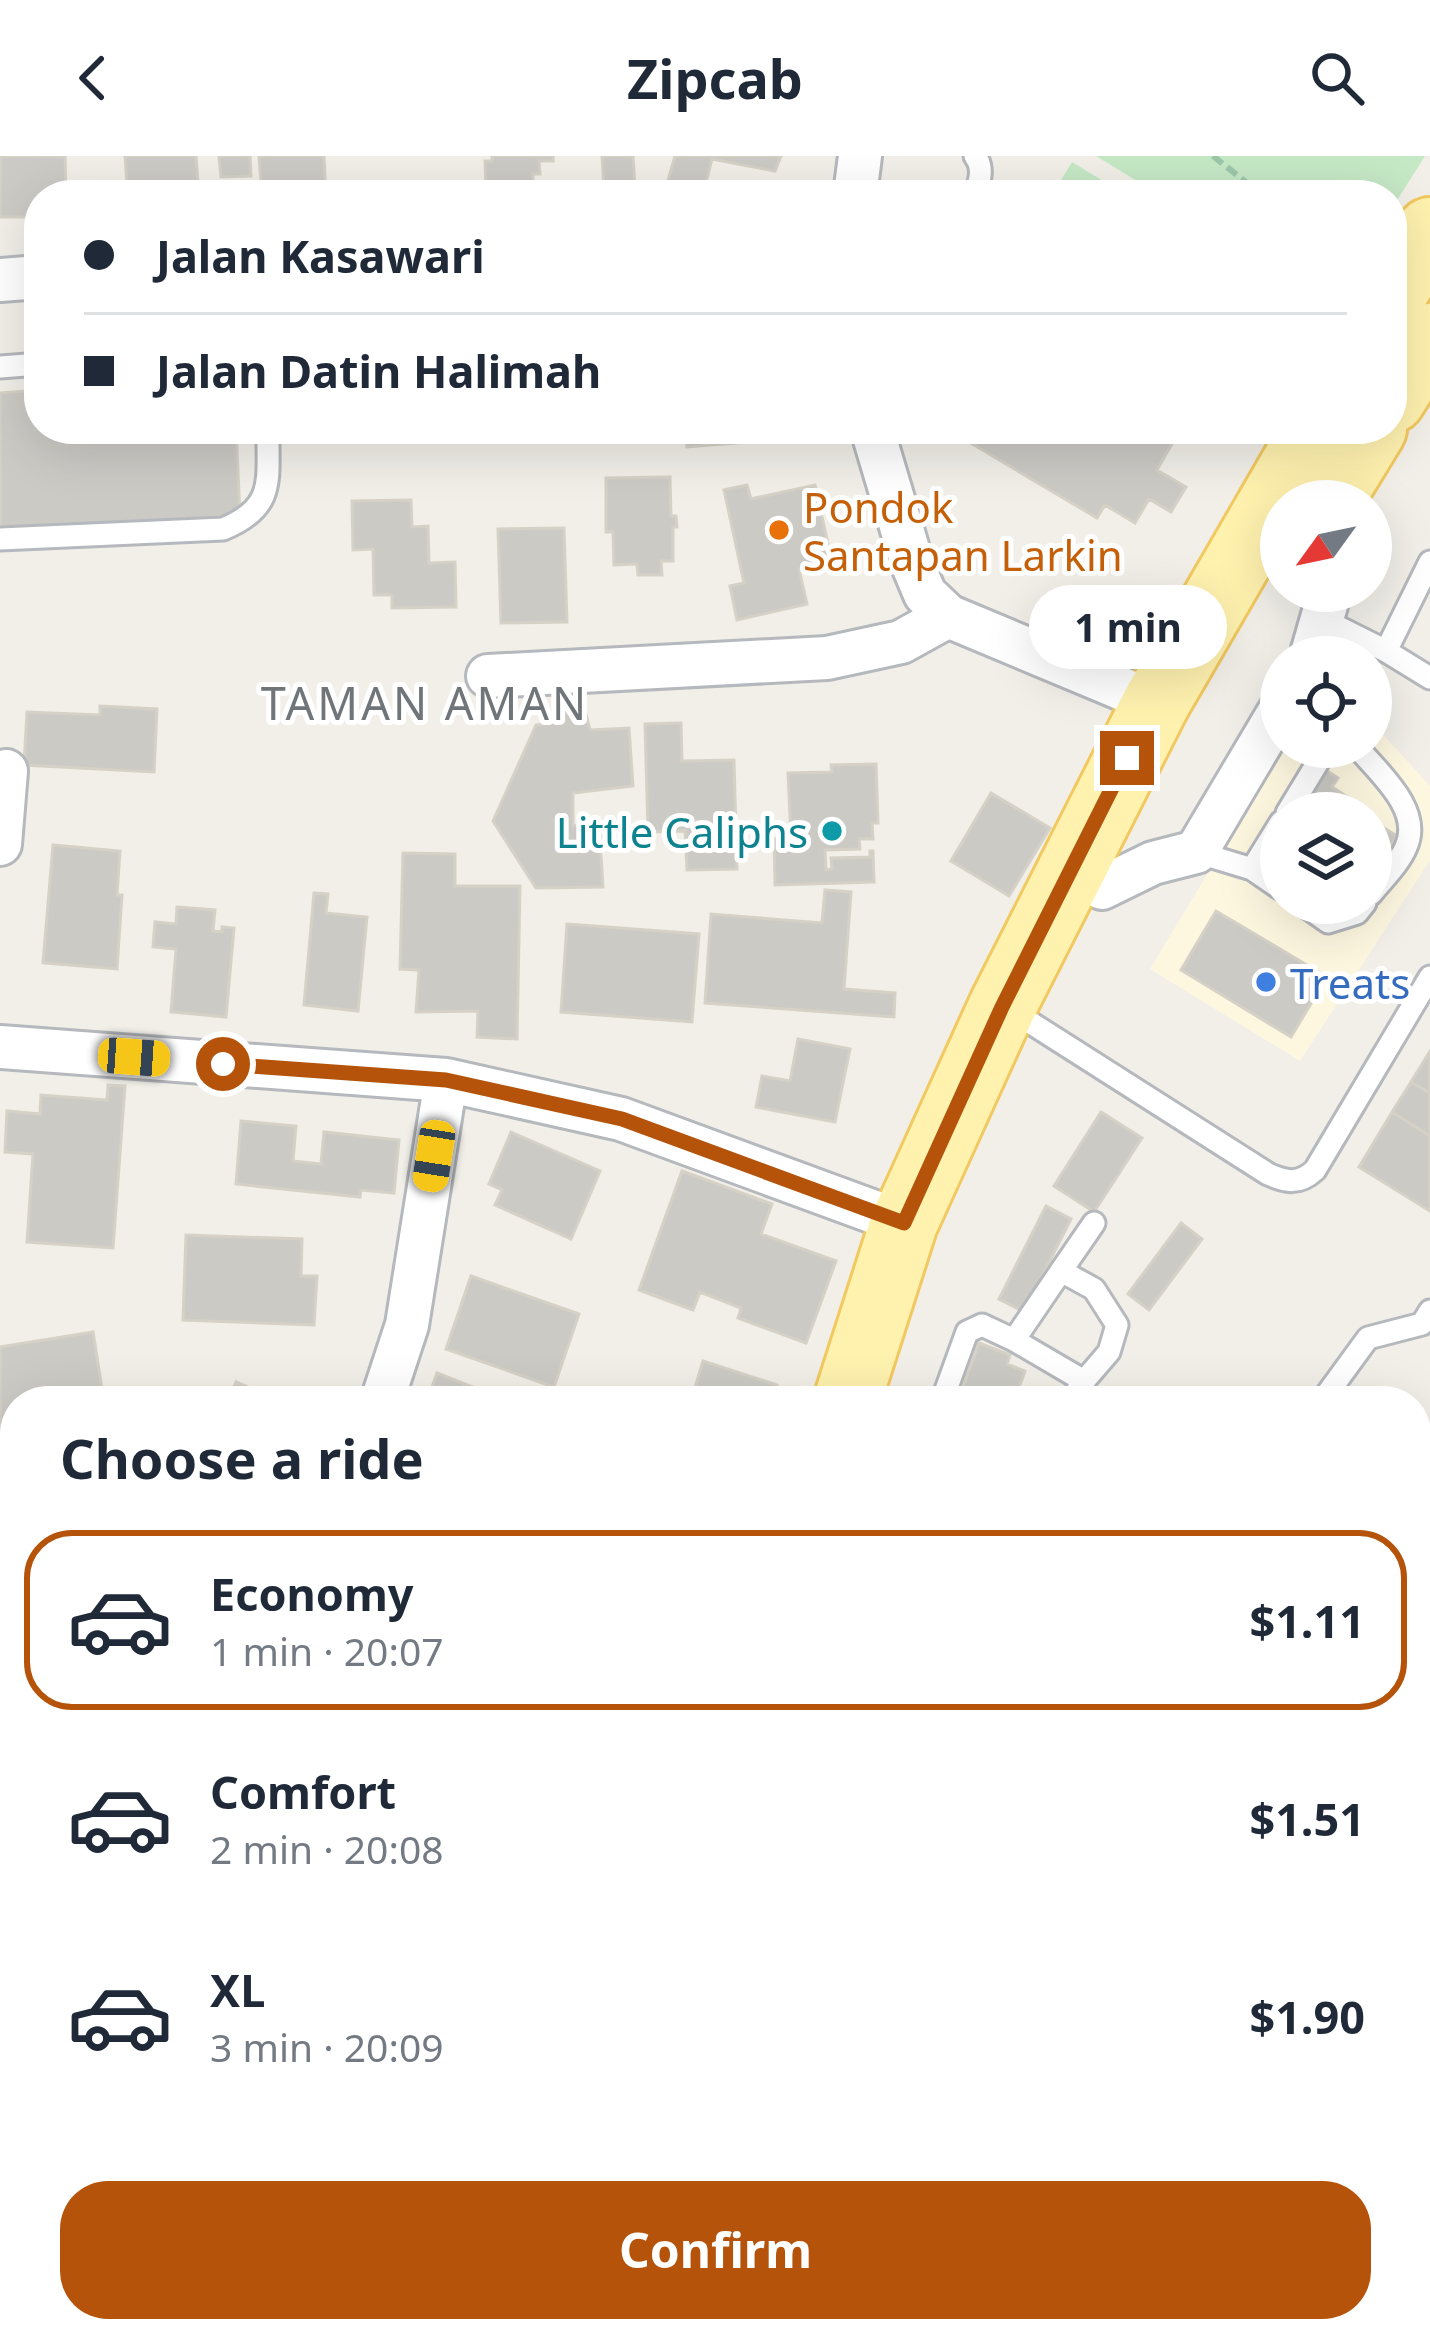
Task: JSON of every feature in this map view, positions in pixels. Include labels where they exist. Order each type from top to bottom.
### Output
[{"type":"main road","points":[[1407,270],[1430,231]]},
{"type":"main road","points":[[1407,367],[1430,337]]},
{"type":"main road","points":[[852,1386],[904,1223],[1002,1007],[1156,703],[1347,444]]},
{"type":"main road","points":[[1338,480],[1354,444]]},
{"type":"main road","points":[[878,1386],[932,1234],[1031,1023],[1193,725],[1311,612]]},
{"type":"street","points":[[876,444],[912,563],[925,594],[948,616],[1156,703]]},
{"type":"street","points":[[1356,480],[1361,444]]},
{"type":"street","points":[[488,676],[827,658],[901,642],[948,616]]},
{"type":"street","points":[[1102,888],[1153,863],[1196,852],[1260,744]]},
{"type":"street","points":[[0,844],[6,771]]},
{"type":"street","points":[[0,1047],[446,1080],[622,1119],[904,1223]]},
{"type":"street","points":[[387,1386],[407,1325],[446,1080]]},
{"type":"lane","points":[[0,539],[223,529],[247,519],[267,493],[268,444]]},
{"type":"lane","points":[[1392,637],[1430,562]]},
{"type":"lane","points":[[1311,612],[1357,636]]},
{"type":"lane","points":[[1392,655],[1430,678]]},
{"type":"lane","points":[[1375,768],[1402,801],[1410,824],[1406,846],[1392,865]]},
{"type":"lane","points":[[1196,852],[1260,875]]},
{"type":"lane","points":[[1252,869],[1260,856]]},
{"type":"lane","points":[[1031,1023],[1268,1174],[1294,1182],[1315,1170],[1430,976]]},
{"type":"lane","points":[[1014,1340],[1094,1223]]},
{"type":"lane","points":[[1061,1271],[1094,1289],[1117,1325],[1109,1352],[1080,1386]]},
{"type":"lane","points":[[1333,1386],[1368,1338],[1421,1324],[1430,1311]]},
{"type":"lane","points":[[947,1386],[967,1332],[982,1325],[1084,1381]]},
{"type":"path","points":[[1213,156],[1243,180]]},
{"type":"shaded area","points":[[1392,744],[1430,786],[1430,860],[1392,919],[1392,792],[1260,792],[1260,924],[1389,924],[1300,1061],[1150,969],[1271,768],[1392,768]]},
{"type":"green space","points":[[1096,156],[1425,156],[1407,184],[1407,180],[1135,180]]},
{"type":"green space","points":[[1072,162],[1101,180],[1061,180]]},
{"type":"building","points":[[0,156],[65,156],[66,180],[24,180],[24,217],[0,217]]},
{"type":"building","points":[[125,156],[196,156],[198,180],[127,180]]},
{"type":"building","points":[[219,156],[250,156],[251,176],[221,177]]},
{"type":"building","points":[[259,156],[324,156],[325,180],[261,180]]},
{"type":"building","points":[[492,156],[553,156],[553,161],[539,161],[540,174],[533,174],[533,180],[486,180],[485,161],[492,161]]},
{"type":"building","points":[[602,156],[633,156],[635,180],[604,180]]},
{"type":"building","points":[[675,156],[781,156],[775,171],[712,159],[707,180],[668,180]]},
{"type":"building","points":[[24,391],[24,444],[237,444],[240,515],[0,532],[0,393]]},
{"type":"building","points":[[972,444],[1172,444],[1157,470],[1186,487],[1171,512],[1149,499],[1135,523],[1105,505],[1097,518]]},
{"type":"building","points":[[670,477],[671,516],[676,516],[677,527],[673,527],[673,561],[661,561],[662,575],[638,575],[637,564],[614,565],[613,532],[606,532],[606,478]]},
{"type":"building","name":"Pondok Santapan Larkin","points":[[747,485],[751,499],[815,485],[832,562],[799,569],[807,604],[737,620],[730,586],[744,583],[724,490]]},
{"type":"building","points":[[411,500],[412,527],[428,526],[429,563],[455,562],[456,607],[392,608],[392,595],[374,595],[373,549],[353,550],[352,501]]},
{"type":"building","points":[[564,528],[567,622],[501,623],[498,529]]},
{"type":"building","points":[[100,706],[157,709],[154,772],[24,765],[27,712],[100,715]]},
{"type":"building","points":[[562,711],[585,711],[590,730],[629,728],[633,786],[573,793],[573,826],[599,824],[603,887],[536,888],[493,821],[536,725],[564,721]]},
{"type":"building","points":[[681,723],[682,761],[734,760],[737,869],[687,870],[685,831],[648,832],[645,724]]},
{"type":"building","name":"Little Caliphs","points":[[876,764],[878,823],[872,823],[873,839],[859,839],[860,849],[825,850],[826,870],[832,869],[831,858],[870,857],[873,851],[874,882],[775,885],[774,839],[791,838],[788,773]]},
{"type":"building","points":[[1320,768],[1338,778],[1332,787],[1340,792],[1306,792]]},
{"type":"building","points":[[991,793],[1050,828],[1009,896],[951,861]]},
{"type":"building","points":[[53,845],[120,851],[117,969],[43,963]]},
{"type":"building","points":[[403,853],[455,854],[455,886],[520,886],[517,1039],[477,1037],[478,1011],[416,1012],[419,970],[400,969]]},
{"type":"building","points":[[825,890],[851,892],[844,989],[895,993],[894,1017],[705,1003],[711,914],[822,923]]},
{"type":"building","points":[[314,893],[328,894],[326,913],[367,917],[358,1011],[304,1005]]},
{"type":"building","points":[[177,907],[215,910],[213,931],[234,928],[226,1017],[171,1012],[176,949],[153,947],[155,922],[176,924]]},
{"type":"building","points":[[1216,911],[1327,977],[1291,1037],[1181,970]]},
{"type":"building","points":[[567,924],[699,934],[692,1022],[561,1012]]},
{"type":"building","points":[[798,1039],[850,1049],[835,1122],[756,1107],[762,1076],[790,1081]]},
{"type":"building","points":[[1430,1051],[1430,1093],[1411,1082]]},
{"type":"building","points":[[1411,1082],[1430,1093],[1430,1136],[1392,1112]]},
{"type":"building","points":[[108,1085],[125,1086],[113,1248],[27,1242],[33,1154],[5,1152],[7,1111],[40,1114],[41,1095],[107,1100]]},
{"type":"building","points":[[1101,1112],[1142,1138],[1094,1212],[1054,1186]]},
{"type":"building","points":[[1392,1112],[1430,1136],[1430,1211],[1359,1167]]},
{"type":"building","points":[[241,1121],[296,1126],[293,1161],[321,1164],[324,1132],[399,1140],[394,1193],[361,1190],[360,1197],[236,1184]]},
{"type":"building","points":[[511,1132],[600,1171],[571,1239],[495,1205],[502,1190],[489,1184]]},
{"type":"building","points":[[682,1171],[772,1204],[761,1234],[836,1261],[806,1343],[738,1318],[741,1308],[700,1292],[693,1310],[639,1290]]},
{"type":"building","points":[[1046,1206],[1071,1219],[1024,1312],[999,1299]]},
{"type":"building","points":[[1181,1223],[1202,1239],[1149,1310],[1128,1294]]},
{"type":"building","points":[[186,1235],[302,1239],[301,1276],[317,1276],[314,1325],[183,1320]]},
{"type":"building","points":[[471,1276],[579,1314],[554,1386],[446,1349]]},
{"type":"building","points":[[93,1332],[102,1386],[0,1386],[0,1347]]},
{"type":"building","points":[[979,1343],[1010,1355],[1007,1364],[1025,1371],[1020,1386],[963,1386]]},
{"type":"building","points":[[703,1361],[777,1385],[777,1386],[696,1386]]},
{"type":"building","points":[[437,1373],[470,1386],[432,1386]]},
{"type":"place","name":"Pondok Santapan Larkin","points":[[779,530]]},
{"type":"place","name":"Little Caliphs","points":[[832,831]]},
{"type":"place","name":"Treats","points":[[1266,982]]},
{"type":"district","name":"TAMAN AMAN","points":[[425,702]]},
{"type":"route","points":[[223,1064],[446,1080],[622,1119],[904,1223],[1002,1007],[1127,758]]}]
